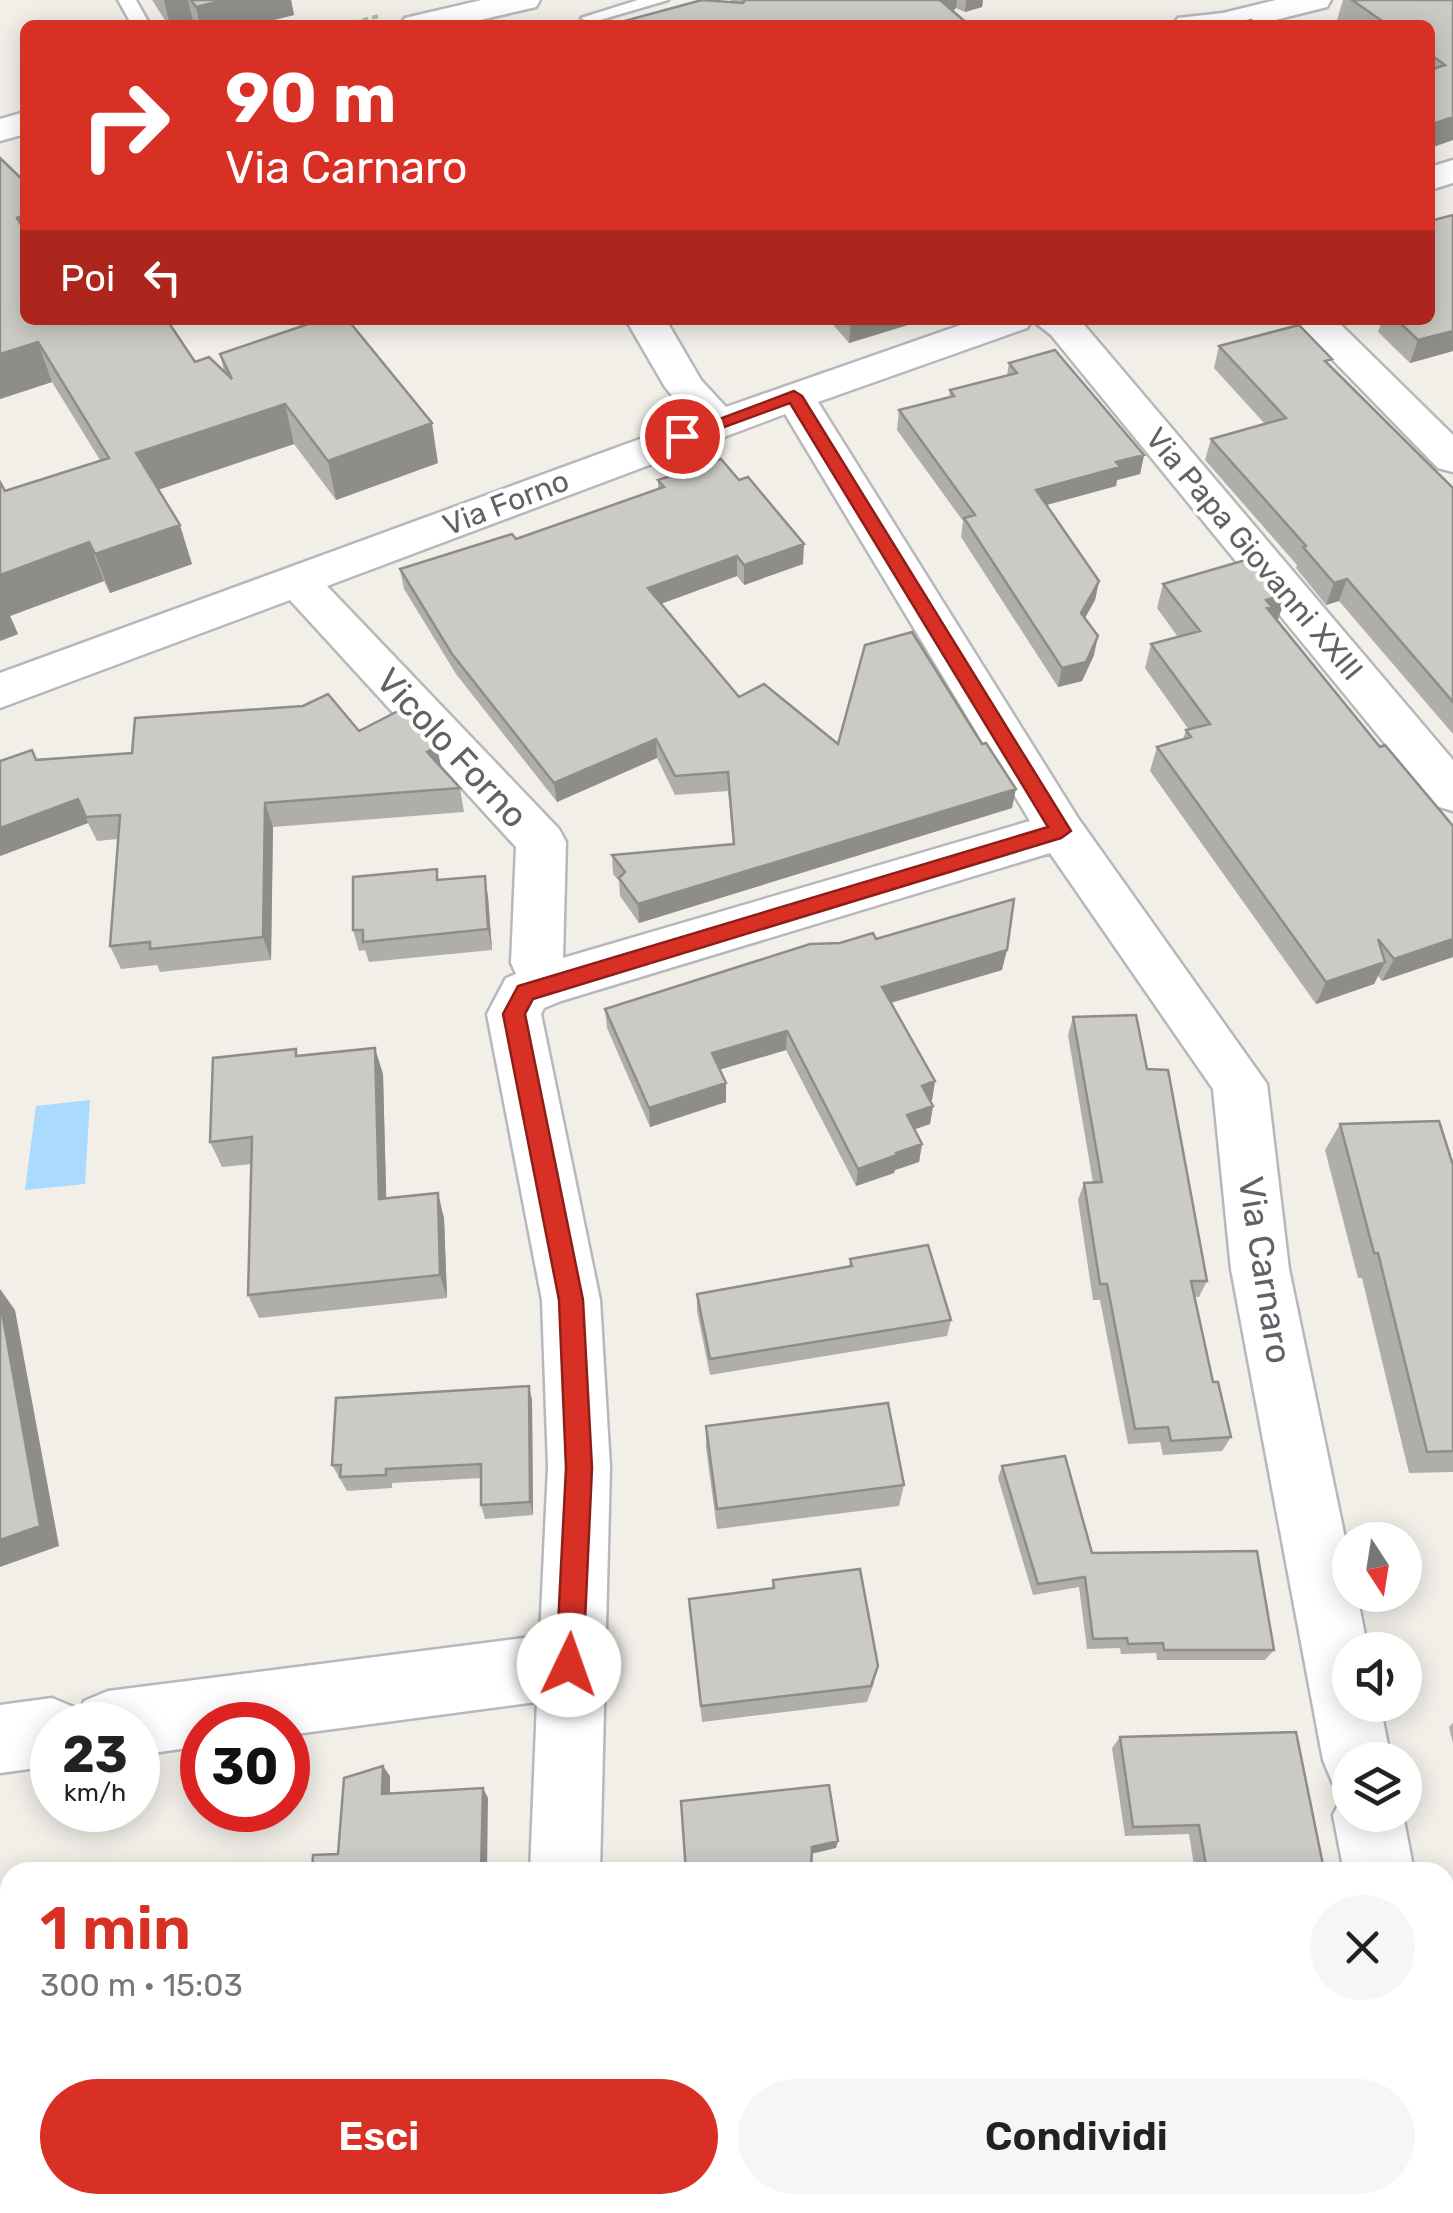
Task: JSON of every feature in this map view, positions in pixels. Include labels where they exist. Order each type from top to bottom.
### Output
[{"type":"street","points":[[433,20],[486,4],[524,0]]},
{"type":"street","points":[[1284,18],[1315,0]]},
{"type":"street","points":[[649,325],[686,387],[717,422]]},
{"type":"street","name":"Via Forno","points":[[0,691],[300,582],[717,422],[999,325]]},
{"type":"street","name":"Via Papa Giovanni XXIII","points":[[1063,325],[1453,792]]},
{"type":"street","points":[[1319,325],[1453,459]]},
{"type":"street","name":"Via Carnaro","points":[[794,396],[1061,831],[1240,1084],[1260,1269],[1353,1742]]},
{"type":"street","name":"Vicolo Forno","points":[[300,582],[541,842],[537,963],[547,984]]},
{"type":"street","points":[[566,1862],[569,1665],[579,1468],[571,1300],[514,1014],[525,992],[547,984],[1061,831]]},
{"type":"street","points":[[160,1718],[569,1665]]},
{"type":"street","points":[[0,1739],[30,1735]]},
{"type":"street","points":[[1372,1832],[1378,1862]]},
{"type":"lane","points":[[590,18],[659,0]]},
{"type":"water","points":[[90,1100],[85,1184],[25,1190],[36,1106]]},
{"type":"building","points":[[191,0],[225,0],[196,7]]},
{"type":"building","points":[[702,0],[940,0],[963,20],[628,20]]},
{"type":"building","points":[[1352,0],[1453,0],[1453,117],[1435,123],[1435,68],[1445,65],[1435,58],[1435,20],[1381,20]]},
{"type":"building","points":[[0,158],[20,177],[20,325],[170,325],[195,362],[209,357],[232,379],[220,354],[305,325],[352,325],[432,423],[328,461],[285,404],[136,453],[180,525],[95,554],[89,542],[0,575],[0,482],[5,491],[109,458],[38,342],[0,354]]},
{"type":"building","points":[[1453,215],[1453,331],[1418,340],[1402,325],[1435,325],[1435,220]]},
{"type":"building","points":[[1299,325],[1332,359],[1325,361],[1453,488],[1453,702],[1347,579],[1334,583],[1211,439],[1286,418],[1219,346]]},
{"type":"building","points":[[1055,350],[1144,455],[1116,462],[1120,467],[1036,490],[1099,581],[1081,613],[1098,636],[1086,662],[1062,668],[964,518],[975,515],[899,410],[954,396],[950,390],[1017,373],[1009,363]]},
{"type":"building","points":[[721,459],[739,480],[748,477],[804,544],[744,565],[737,556],[648,588],[739,697],[764,684],[838,744],[865,645],[912,632],[982,744],[986,743],[1016,789],[638,904],[619,878],[625,872],[612,855],[734,844],[728,772],[675,776],[656,739],[554,783],[452,654],[400,569],[512,534],[516,539],[664,487],[658,480]]},
{"type":"building","points":[[1256,557],[1287,594],[1266,600],[1272,607],[1267,608],[1380,747],[1385,745],[1453,826],[1453,939],[1394,959],[1378,939],[1385,962],[1326,982],[1157,747],[1191,737],[1186,730],[1210,724],[1151,644],[1200,631],[1163,584]]},
{"type":"building","points":[[328,694],[359,731],[402,709],[437,747],[427,752],[460,788],[265,803],[263,937],[150,949],[150,942],[110,946],[120,815],[86,817],[78,799],[0,828],[0,761],[32,750],[36,760],[132,753],[135,718],[303,706]]},
{"type":"building","points":[[437,869],[437,880],[485,876],[488,929],[363,942],[363,930],[353,930],[353,877]]},
{"type":"building","points":[[1014,899],[1007,950],[882,987],[935,1081],[922,1086],[933,1106],[907,1115],[922,1144],[858,1169],[787,1031],[712,1053],[726,1083],[649,1108],[605,1009],[810,944],[840,943],[873,933],[876,939]]},
{"type":"building","points":[[1136,1015],[1147,1069],[1168,1070],[1207,1281],[1191,1281],[1213,1382],[1218,1382],[1231,1437],[1171,1441],[1168,1427],[1135,1429],[1107,1284],[1100,1284],[1084,1183],[1102,1182],[1073,1017]]},
{"type":"building","points":[[375,1048],[379,1199],[438,1193],[440,1275],[248,1295],[252,1137],[210,1142],[213,1058],[296,1049],[296,1056]]},
{"type":"building","points":[[1439,1121],[1453,1165],[1453,1451],[1427,1452],[1378,1253],[1374,1253],[1340,1124]]},
{"type":"building","points":[[928,1245],[951,1320],[710,1359],[697,1294],[852,1266],[850,1259]]},
{"type":"building","points":[[0,1301],[40,1526],[0,1540]]},
{"type":"building","points":[[529,1386],[530,1502],[481,1505],[481,1464],[386,1469],[386,1475],[340,1477],[341,1465],[332,1465],[336,1398]]},
{"type":"building","points":[[888,1403],[904,1485],[717,1509],[706,1426]]},
{"type":"building","points":[[1065,1456],[1092,1553],[1257,1551],[1274,1650],[1164,1650],[1163,1643],[1093,1639],[1085,1577],[1038,1584],[1002,1466]]},
{"type":"building","points":[[860,1569],[878,1666],[871,1686],[701,1706],[689,1599],[774,1588],[773,1580]]},
{"type":"building","points":[[1296,1732],[1322,1862],[1205,1862],[1199,1825],[1133,1827],[1120,1737]]},
{"type":"building","points":[[383,1766],[382,1794],[483,1788],[481,1862],[313,1862],[313,1855],[338,1854],[344,1778]]},
{"type":"building","points":[[829,1785],[838,1841],[812,1847],[811,1862],[685,1862],[681,1801]]},
{"type":"route","points":[[569,1665],[579,1468],[571,1300],[514,1014],[525,992],[1061,831],[794,396],[682,436]]}]
